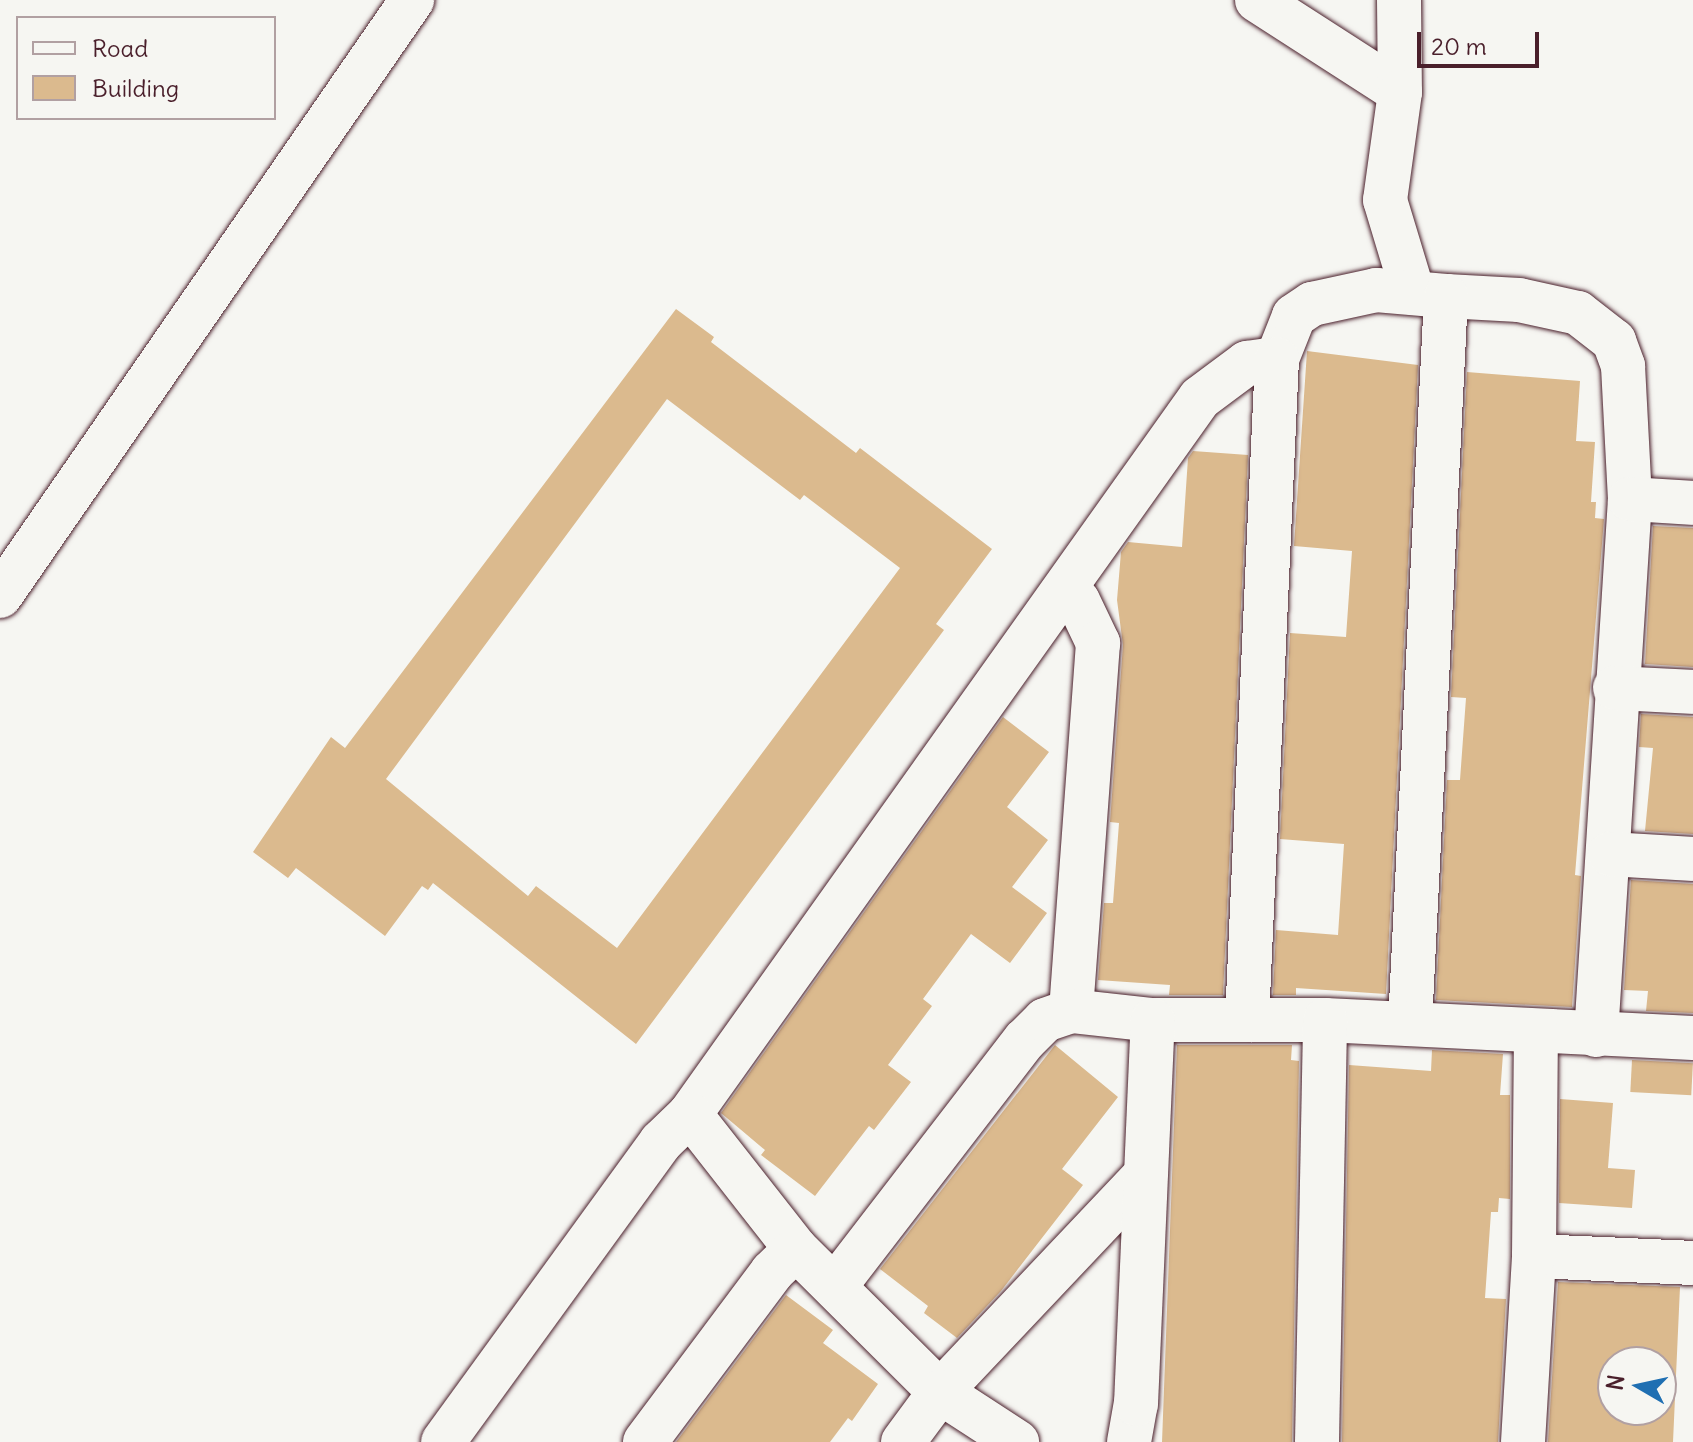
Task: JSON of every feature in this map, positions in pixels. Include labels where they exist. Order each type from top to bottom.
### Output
[{"type":"street","points":[[0,596],[412,0]]},
{"type":"street","points":[[1257,0],[1400,92]]},
{"type":"street","points":[[1399,0],[1400,92],[1385,200],[1430,294],[1410,1024]]},
{"type":"street","points":[[1247,1020],[1277,359],[1294,316],[1312,304],[1376,290],[1519,300],[1578,313],[1614,341],[1625,380],[1630,499],[1615,688],[1610,854],[1596,1035]]},
{"type":"street","points":[[443,1442],[665,1136],[690,1114],[1200,398],[1247,363],[1277,359]]},
{"type":"street","points":[[1630,499],[1693,503]]},
{"type":"street","points":[[1061,594],[1078,601],[1091,618],[1098,643],[1071,1011]]},
{"type":"street","points":[[1615,688],[1693,692]]},
{"type":"street","points":[[1610,854],[1693,859]]},
{"type":"street","points":[[836,1285],[1025,1040],[1045,1020],[1071,1011],[1153,1020],[1325,1020],[1693,1038]]},
{"type":"street","points":[[1129,1442],[1136,1404],[1153,1020]]},
{"type":"street","points":[[1317,1442],[1325,1020]]},
{"type":"street","points":[[1523,1442],[1534,1256],[1536,1032]]},
{"type":"street","points":[[690,1114],[796,1249],[836,1285],[940,1392],[1017,1442]]},
{"type":"street","points":[[903,1442],[940,1392],[1145,1175]]},
{"type":"street","points":[[645,1442],[772,1272],[796,1249]]},
{"type":"street","points":[[1534,1256],[1693,1263]]},
{"type":"building","points":[[676,309],[714,337],[711,342],[856,453],[860,448],[992,549],[936,624],[944,630],[636,1044],[433,883],[428,890],[422,886],[385,936],[296,868],[288,878],[253,852],[331,737],[345,748]],"holes":[[[667,399],[800,500],[804,495],[900,568],[617,948],[536,886],[528,896],[386,779]]]},
{"type":"building","points":[[1307,351],[1418,365],[1386,994],[1296,988],[1296,995],[1273,995],[1276,930],[1338,935],[1344,844],[1280,839],[1290,633],[1346,637],[1352,551],[1294,546]]},
{"type":"building","points":[[1467,372],[1580,381],[1576,441],[1595,442],[1591,502],[1596,502],[1595,518],[1604,519],[1575,875],[1581,876],[1572,1007],[1436,1000],[1447,780],[1460,780],[1466,698],[1451,697]]},
{"type":"building","points":[[1193,451],[1248,455],[1223,995],[1169,995],[1170,985],[1098,980],[1104,903],[1113,903],[1119,823],[1110,822],[1123,645],[1117,600],[1121,552],[1128,542],[1182,547],[1188,458]]},
{"type":"building","points":[[1653,526],[1693,528],[1693,667],[1645,664]]},
{"type":"building","points":[[1641,714],[1693,717],[1693,834],[1645,831],[1653,748],[1639,747]]},
{"type":"building","points":[[1003,717],[1049,752],[1007,807],[1048,840],[1012,887],[1047,913],[1010,963],[971,934],[923,999],[932,1006],[888,1065],[911,1082],[874,1130],[869,1126],[815,1196],[761,1155],[765,1150],[721,1113]]},
{"type":"building","points":[[1631,880],[1693,884],[1693,1013],[1646,1011],[1648,991],[1624,990]]},
{"type":"building","points":[[1055,1045],[1118,1097],[1062,1169],[1083,1185],[1001,1291],[957,1338],[924,1313],[928,1306],[880,1269]]},
{"type":"building","points":[[1177,1045],[1292,1045],[1291,1060],[1299,1061],[1292,1442],[1162,1442]]},
{"type":"building","points":[[1432,1050],[1503,1054],[1500,1095],[1510,1095],[1510,1199],[1499,1198],[1498,1212],[1491,1212],[1485,1298],[1506,1299],[1498,1442],[1342,1442],[1349,1065],[1431,1071]]},
{"type":"building","points":[[1632,1060],[1693,1063],[1691,1095],[1630,1092]]},
{"type":"building","points":[[1560,1099],[1613,1103],[1608,1168],[1635,1170],[1632,1208],[1559,1203]]},
{"type":"building","points":[[1558,1282],[1680,1287],[1677,1353],[1677,1346],[1597,1346],[1597,1426],[1674,1426],[1673,1442],[1548,1442]]},
{"type":"building","points":[[786,1295],[833,1330],[823,1343],[878,1384],[852,1421],[848,1418],[830,1442],[676,1442]]}]
